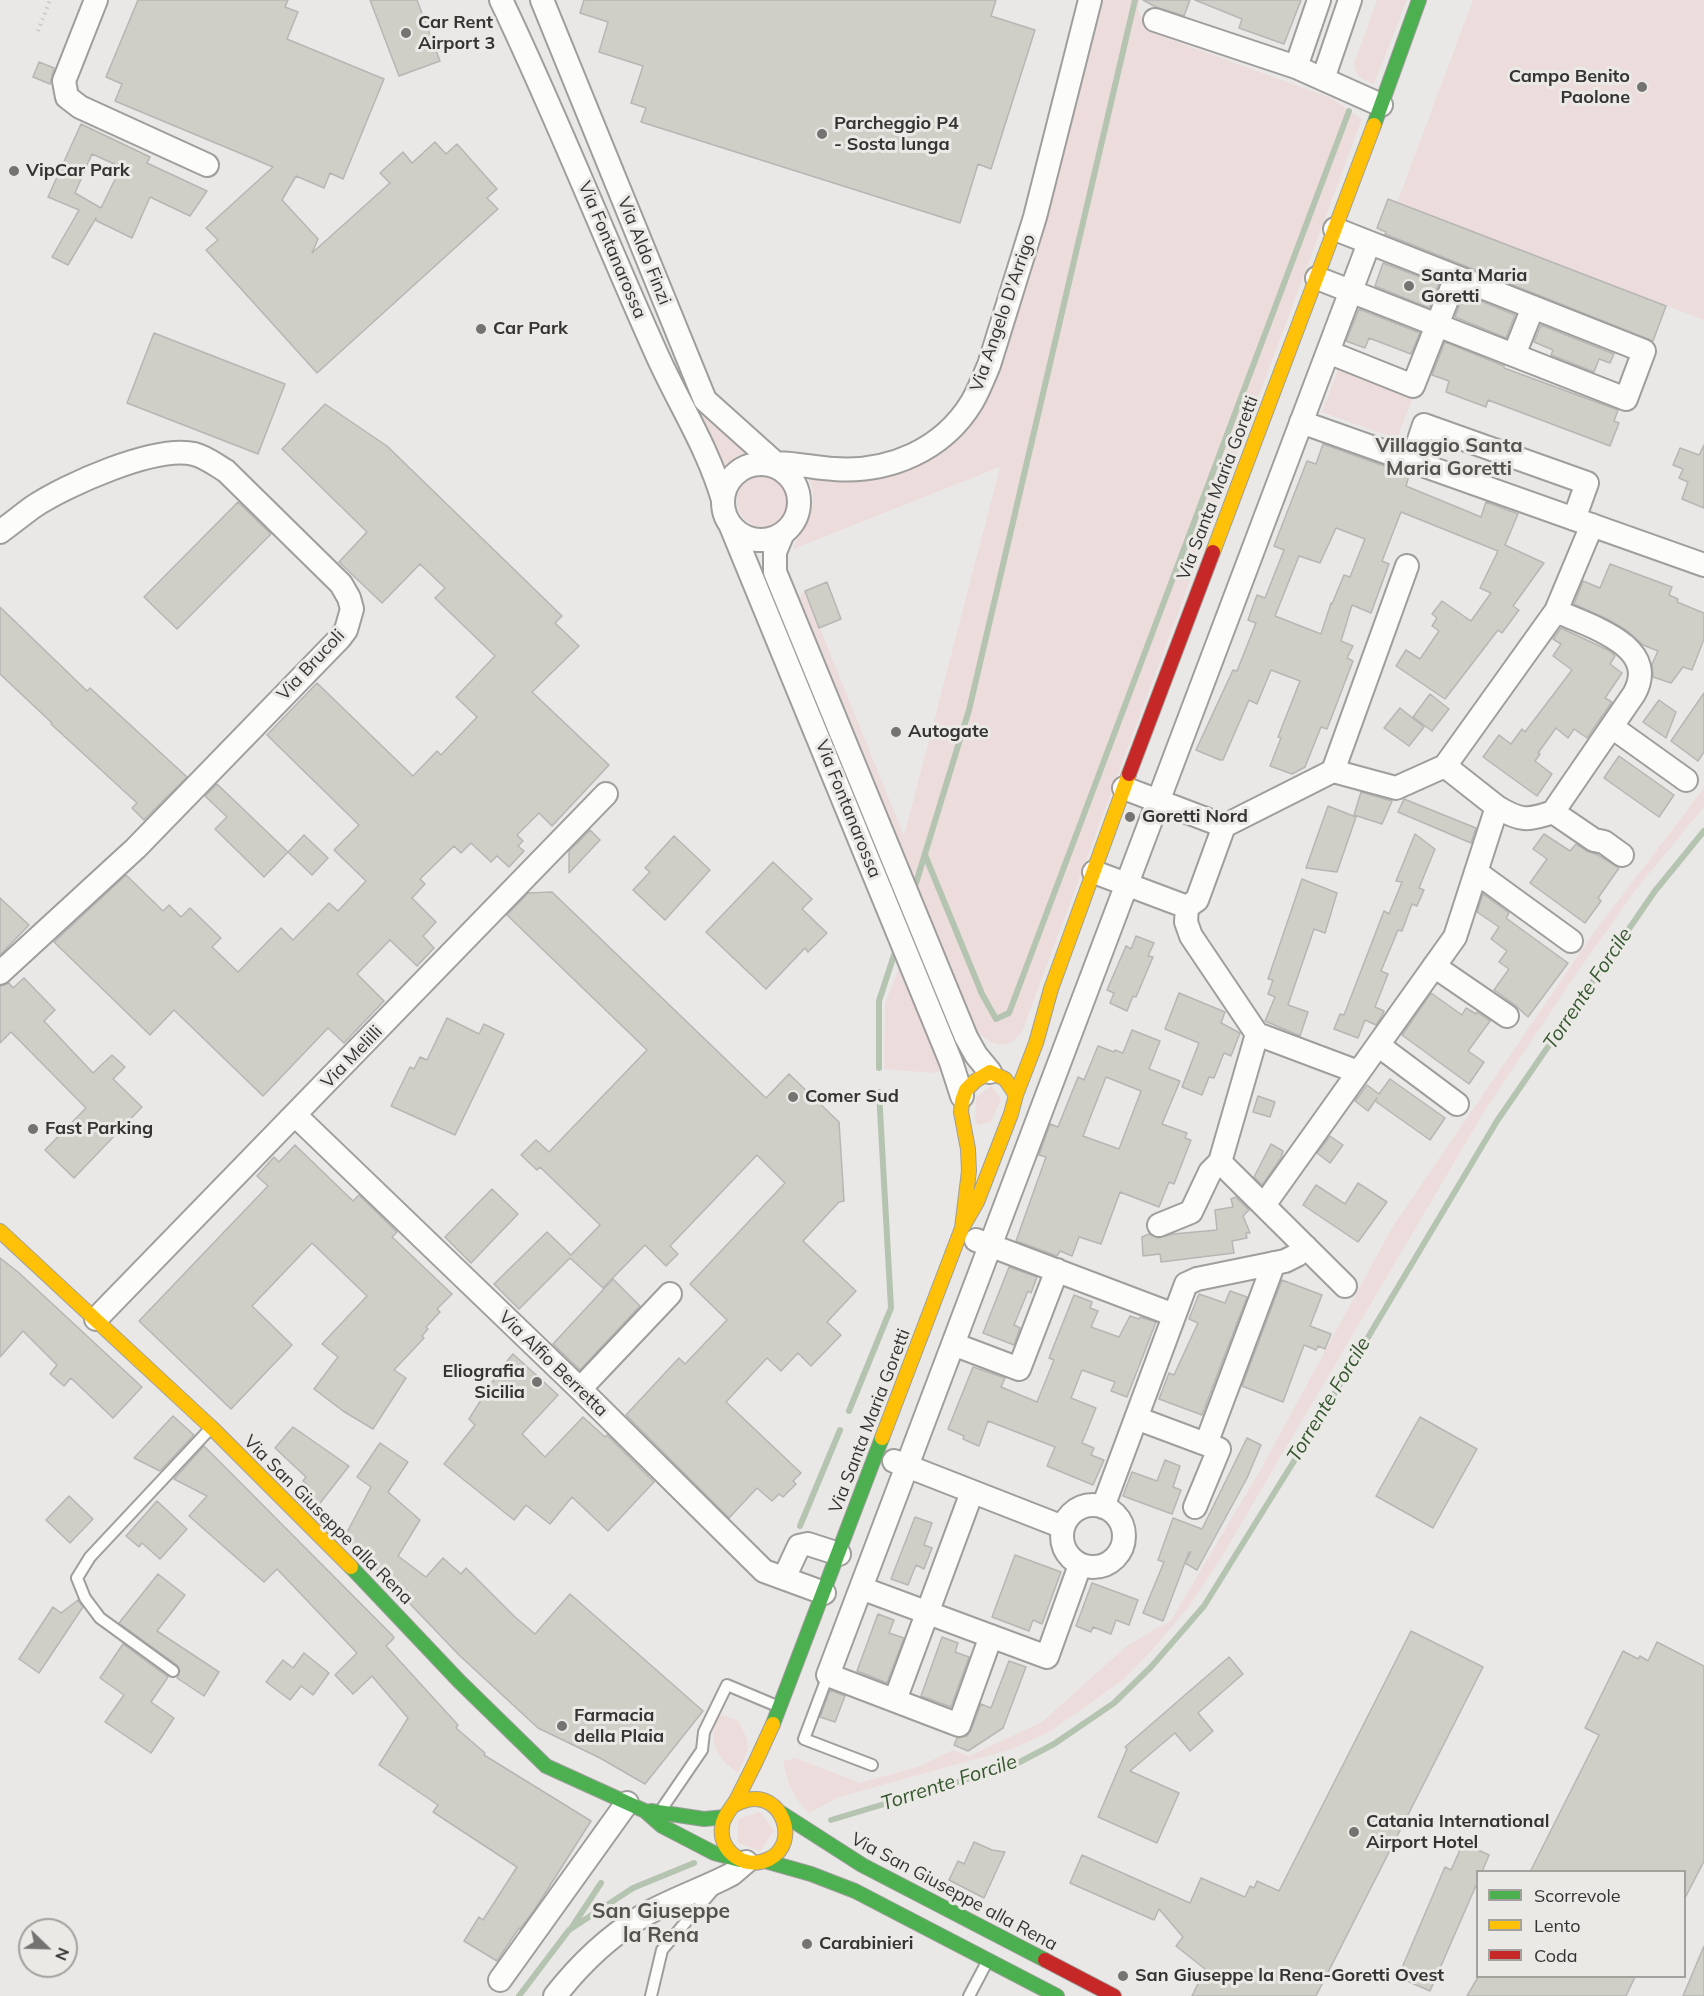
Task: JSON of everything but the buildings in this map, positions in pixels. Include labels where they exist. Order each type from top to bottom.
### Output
[{"type":"main road","name":"Via Santa Maria Goretti","points":[[1051,989],[1063,967],[1124,788],[1317,278],[1419,0]]},
{"type":"main road","points":[[1021,1044],[1051,989]]},
{"type":"main road","points":[[961,1231],[977,1202],[1011,1114],[1036,1042],[1051,989]]},
{"type":"main road","points":[[1003,1132],[976,1138],[959,1112],[962,1096],[974,1081],[995,1069],[1016,1095]]},
{"type":"main road","name":"Via Santa Maria Goretti","points":[[734,1805],[763,1749],[961,1231],[976,1138]]},
{"type":"main road","name":"Via San Giuseppe alla Rena","points":[[0,1231],[212,1428],[378,1594],[459,1682],[546,1766],[636,1807]]},
{"type":"main road","points":[[774,1756],[778,1711]]},
{"type":"main road","points":[[777,1790],[780,1811],[786,1827],[785,1840],[775,1855],[751,1861],[732,1854],[724,1843],[722,1829],[725,1817],[734,1805],[745,1799],[753,1798],[766,1800],[780,1811]]},
{"type":"main road","points":[[636,1807],[697,1819],[725,1817]]},
{"type":"main road","points":[[636,1807],[662,1826],[714,1853],[811,1874],[855,1890],[1057,1996]]},
{"type":"main road","name":"Via San Giuseppe alla Rena","points":[[780,1811],[861,1865],[1114,1996]]},
{"type":"street","points":[[96,0],[64,81],[68,97],[80,107],[207,165]]},
{"type":"street","name":"Via Fontanarossa","points":[[501,0],[542,86],[658,357],[704,446],[723,500]]},
{"type":"street","name":"Via Aldo Finzi","points":[[542,0],[705,400],[777,466]]},
{"type":"street","name":"Via Angelo D'Arrigo","points":[[777,466],[790,463],[833,470],[865,469],[888,465],[915,455],[933,444],[951,428],[972,402],[989,364],[1035,217],[1090,0]]},
{"type":"street","points":[[1296,67],[1319,0]]},
{"type":"street","points":[[1323,79],[1350,0]]},
{"type":"street","points":[[1155,20],[1296,67],[1381,105]]},
{"type":"street","points":[[1317,278],[1626,399],[1644,351],[1335,229]]},
{"type":"street","points":[[991,1636],[959,1725],[828,1675],[990,1245],[1088,974],[1127,885],[1369,243]]},
{"type":"street","points":[[1328,352],[1413,386],[1456,277]]},
{"type":"street","points":[[1514,355],[1533,307]]},
{"type":"street","points":[[1301,422],[1704,565]]},
{"type":"street","points":[[1187,907],[1197,900],[1224,826],[1333,771],[1396,788],[1445,766],[1556,611],[1583,522],[1587,483],[1424,425],[1412,461]]},
{"type":"street","name":"Via Brucoli","points":[[0,532],[34,506],[94,477],[165,453],[194,454],[226,471],[317,559],[341,584],[352,609],[350,620],[340,638],[136,848],[0,973]]},
{"type":"street","points":[[754,464],[777,466],[796,487],[799,504],[794,520],[783,533],[766,540],[743,536],[730,524],[725,515],[723,500],[727,484],[738,471],[754,464]]},
{"type":"street","name":"Via Fontanarossa","points":[[730,524],[947,1051],[962,1096]]},
{"type":"street","name":"Via Fontanarossa","points":[[783,533],[775,552],[775,572],[966,1037],[976,1055],[995,1069]]},
{"type":"street","points":[[1333,771],[1407,566]]},
{"type":"street","points":[[1445,766],[1497,807],[1514,817],[1524,819],[1554,812],[1639,686],[1641,666],[1628,647],[1611,635],[1556,611]]},
{"type":"street","points":[[1612,727],[1686,780]]},
{"type":"street","points":[[1124,788],[1224,826]]},
{"type":"street","name":"Via Melilli","points":[[96,1319],[606,794]]},
{"type":"street","points":[[1264,1205],[1455,937],[1497,807]]},
{"type":"street","points":[[1554,812],[1594,840],[1604,842],[1622,855]]},
{"type":"street","points":[[1094,872],[1187,907]]},
{"type":"street","points":[[1476,872],[1571,941]]},
{"type":"street","points":[[1187,907],[1186,922],[1191,936],[1257,1034],[1358,1072]]},
{"type":"street","points":[[1434,966],[1507,1016]]},
{"type":"street","points":[[1160,1225],[1191,1212],[1210,1172],[1220,1162],[1257,1034]]},
{"type":"street","points":[[1378,1045],[1457,1104]]},
{"type":"street","name":"Via Alfio Berretta","points":[[295,1115],[580,1389],[764,1571],[824,1593]]},
{"type":"street","points":[[1220,1162],[1346,1286]]},
{"type":"street","points":[[961,1231],[990,1245],[1174,1315]]},
{"type":"street","points":[[1103,1507],[1186,1284],[1274,1263],[1297,1255],[1306,1246]]},
{"type":"street","points":[[1206,1444],[1274,1263]]},
{"type":"street","points":[[953,1344],[1019,1369],[1057,1270]]},
{"type":"street","points":[[580,1389],[670,1294]]},
{"type":"street","points":[[1136,1418],[1219,1449],[1195,1507]]},
{"type":"street","points":[[876,1455],[1063,1527]]},
{"type":"street","points":[[895,1700],[972,1492]]},
{"type":"street","points":[[1084,1507],[1103,1507],[1112,1512],[1123,1528],[1124,1539],[1121,1548],[1108,1563],[1099,1567],[1080,1565],[1066,1552],[1063,1544],[1063,1527],[1075,1511],[1084,1507]]},
{"type":"street","points":[[784,1578],[800,1546],[808,1544],[839,1554]]},
{"type":"street","points":[[861,1588],[1047,1657],[1080,1565]]},
{"type":"street","points":[[500,1980],[636,1807]]},
{"type":"street","points":[[555,1996],[576,1969],[598,1949],[641,1917],[722,1880],[751,1861]]},
{"type":"lane","points":[[173,1671],[100,1618],[85,1598],[77,1578],[90,1557],[212,1428]]},
{"type":"lane","points":[[828,1675],[804,1739],[872,1765]]},
{"type":"lane","points":[[660,1811],[702,1750],[704,1732],[727,1685],[778,1711]]},
{"type":"lane","points":[[651,1996],[662,1950],[722,1880]]},
{"type":"lane","points":[[969,1996],[988,1959]]},
{"type":"path","points":[[38,32],[50,0]]},
{"type":"shaded area","points":[[1103,0],[1140,0],[1138,10],[1147,31],[1331,98],[1362,119],[1026,1021],[1021,1032],[1013,1041],[1001,1044],[988,1040],[972,1026],[799,597],[805,591],[904,836],[1000,467],[793,549],[813,503],[811,484],[805,472],[942,445],[1047,218]]},
{"type":"shaded area","points":[[1377,0],[1407,0],[1374,84],[1358,75],[1354,64]]},
{"type":"shaded area","points":[[1473,0],[1704,0],[1704,320],[1397,203]]},
{"type":"shaded area","points":[[1339,367],[1414,394],[1397,439],[1322,412]]},
{"type":"shaded area","points":[[693,402],[718,429],[748,452],[737,456],[723,468]]},
{"type":"shaded area","points":[[759,473],[769,473],[783,481],[789,490],[791,500],[789,510],[783,519],[769,527],[759,527],[742,515],[737,505],[737,495],[749,478]]},
{"type":"shaded area","points":[[1704,788],[1704,807],[1638,887],[1583,964],[1484,1112],[1221,1558],[1190,1605],[1152,1650],[1123,1680],[1051,1731],[1012,1749],[839,1797],[809,1813],[792,1789],[783,1761],[795,1758],[860,1783],[920,1766],[953,1750],[969,1756],[1042,1722],[1128,1645],[1171,1620],[1261,1469],[1393,1226],[1595,931]]},
{"type":"shaded area","points":[[900,966],[942,1065],[940,1071],[933,1073],[884,1069],[885,1003]]},
{"type":"shaded area","points":[[991,1086],[1001,1099],[991,1122],[979,1125],[975,1123],[976,1098]]},
{"type":"shaded area","points":[[723,1715],[737,1720],[747,1741],[747,1752],[738,1773],[724,1762],[714,1742],[718,1717]]},
{"type":"shaded area","points":[[760,1812],[774,1831],[760,1851],[738,1843],[738,1819]]},
{"type":"waterway","points":[[916,883],[969,710],[1135,0]]},
{"type":"waterway","points":[[925,855],[982,994],[996,1019],[1009,1013],[1349,111]]},
{"type":"waterway","name":"Torrente Forcile","points":[[831,1820],[1014,1765],[1054,1744],[1114,1703],[1151,1667],[1204,1606],[1299,1453],[1497,1121],[1655,891],[1704,831]]},
{"type":"waterway","points":[[879,1068],[879,1001],[894,955]]},
{"type":"waterway","points":[[849,1411],[891,1308],[879,1092]]},
{"type":"waterway","points":[[800,1526],[840,1430]]},
{"type":"waterway","name":"Torrente Forcile","points":[[519,1996],[569,1930],[633,1888],[694,1863]]},
{"type":"waterway","points":[[572,1927],[601,1883]]},
{"type":"traffic: fast","points":[[1374,125],[1419,0]]},
{"type":"traffic: fast","points":[[773,1724],[882,1438]]},
{"type":"traffic: fast","points":[[351,1567],[459,1681],[546,1766],[645,1811],[662,1826],[714,1853],[740,1860]]},
{"type":"traffic: fast","points":[[651,1811],[704,1819],[725,1817]]},
{"type":"traffic: fast","points":[[781,1813],[862,1865],[1045,1960]]},
{"type":"traffic: fast","points":[[765,1861],[811,1874],[855,1891],[1057,1996]]},
{"type":"traffic: slow","points":[[1213,552],[1374,125]]},
{"type":"traffic: slow","points":[[962,1228],[977,1202],[1011,1114],[1036,1043],[1051,989],[1129,774]]},
{"type":"traffic: slow","points":[[882,1438],[962,1228],[969,1171],[968,1149],[961,1112],[966,1090],[990,1072],[1005,1079],[1016,1095]]},
{"type":"traffic: slow","points":[[0,1231],[212,1428],[351,1567]]},
{"type":"traffic: slow","points":[[734,1805],[747,1800],[759,1799],[770,1803],[778,1810],[785,1831],[784,1842],[779,1852],[765,1861],[753,1863],[742,1860],[728,1849],[723,1841],[722,1832],[724,1819],[742,1790],[773,1724]]},
{"type":"traffic: jam","points":[[1129,774],[1213,552]]},
{"type":"traffic: jam","points":[[1045,1960],[1114,1996]]},
{"type":"place","name":"Car Rent Airport 3","points":[[406,33]]},
{"type":"place","name":"Campo Benito Paolone","points":[[1642,87]]},
{"type":"place","name":"Parcheggio P4 - Sosta lunga","points":[[822,134]]},
{"type":"place","name":"VipCar Park","points":[[14,171]]},
{"type":"place","name":"Santa Maria Goretti","points":[[1409,286]]},
{"type":"place","name":"Car Park","points":[[481,329]]},
{"type":"place","name":"Autogate","points":[[896,732]]},
{"type":"place","name":"Goretti Nord","points":[[1130,817]]},
{"type":"place","name":"Comer Sud","points":[[793,1097]]},
{"type":"place","name":"Fast Parking","points":[[33,1129]]},
{"type":"place","name":"Eliografia Sicilia","points":[[537,1382]]},
{"type":"place","name":"Farmacia della Plaia","points":[[562,1726]]},
{"type":"place","name":"Catania International Airport Hotel","points":[[1354,1832]]},
{"type":"place","name":"Carabinieri","points":[[807,1944]]},
{"type":"place","name":"San Giuseppe la Rena-Goretti Ovest","points":[[1123,1976]]},
{"type":"district","name":"Villaggio Santa Maria Goretti","points":[[1449,458]]},
{"type":"district","name":"San Giuseppe la Rena","points":[[661,1924]]}]
